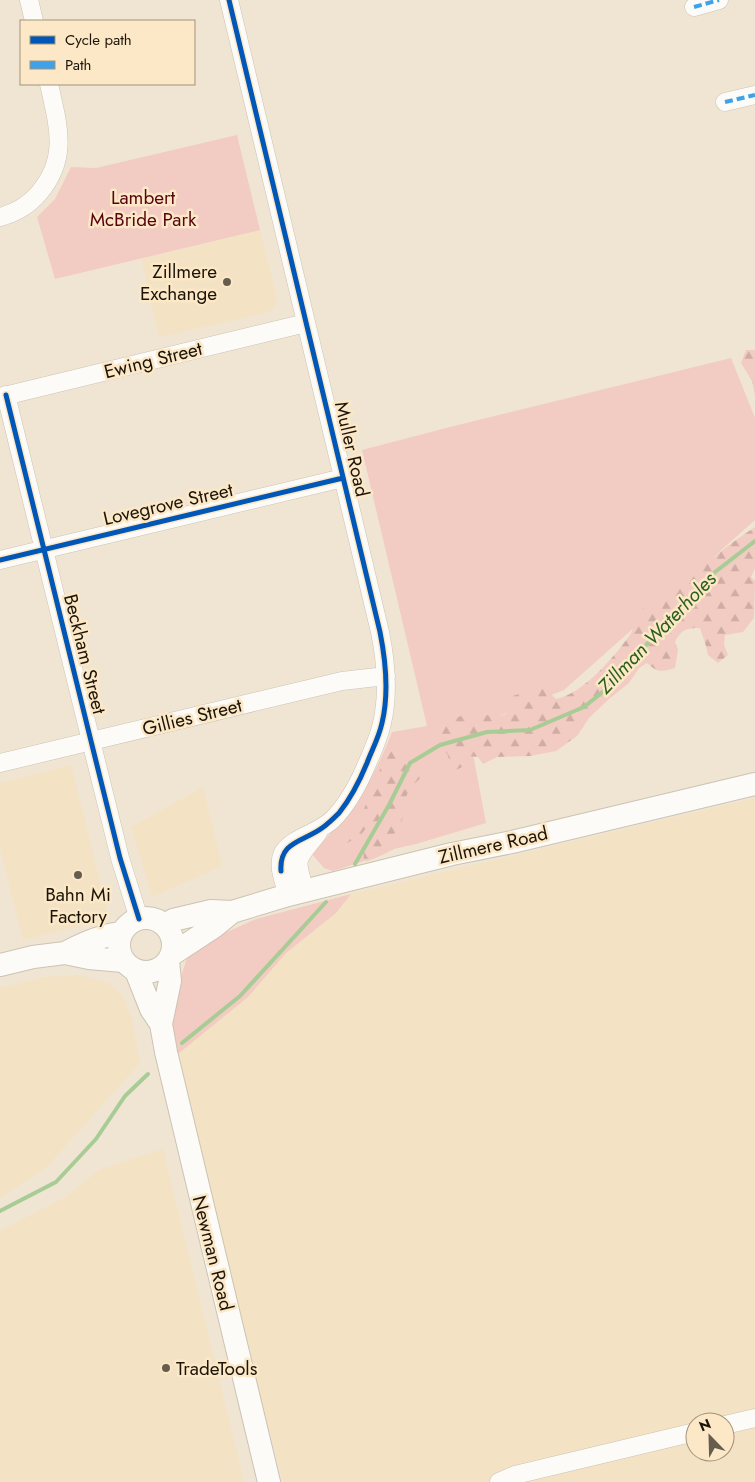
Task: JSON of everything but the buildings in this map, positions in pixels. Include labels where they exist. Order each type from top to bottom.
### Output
[{"type":"main road","name":"Zillmere Road","points":[[164,925],[173,920],[211,911],[232,912],[296,893],[442,856],[512,842],[755,784]]},
{"type":"main road","name":"Zillmere Road","points":[[169,958],[232,912]]},
{"type":"main road","points":[[0,965],[33,957],[64,953],[130,966],[145,972],[154,971],[162,967],[169,958],[172,939],[164,925],[157,920],[139,919],[132,922],[121,933],[118,948],[130,966]]},
{"type":"main road","points":[[64,953],[84,943],[111,934],[121,933]]},
{"type":"main road","name":"Newman Road","points":[[169,958],[170,981],[161,1024],[172,1083],[268,1482]]},
{"type":"main road","name":"Newman Road","points":[[130,966],[151,1009],[161,1024]]},
{"type":"street","points":[[29,0],[34,20]]},
{"type":"street","name":"Muller Road","points":[[229,0],[380,632],[386,676],[385,708],[377,739],[356,786],[340,812],[322,829],[294,842],[284,852],[280,861],[281,871],[296,893]]},
{"type":"street","points":[[694,7],[719,0]]},
{"type":"street","points":[[0,217],[16,211],[36,197],[44,187],[57,163],[59,134],[49,85]]},
{"type":"street","points":[[725,102],[755,95]]},
{"type":"street","name":"Ewing Street","points":[[3,396],[306,323]]},
{"type":"street","name":"Beckham Street","points":[[3,396],[44,549],[120,858],[139,919]]},
{"type":"street","name":"Lovegrove Street","points":[[0,560],[343,478]]},
{"type":"street","name":"Gillies Street","points":[[0,763],[342,681],[386,676]]},
{"type":"street","points":[[735,1423],[755,1418]]},
{"type":"street","points":[[499,1482],[515,1475],[685,1434]]},
{"type":"shaded area","points":[[260,230],[277,298],[273,309],[266,313],[159,337],[141,259]]},
{"type":"shaded area","points":[[71,765],[107,910],[100,921],[23,940],[0,848],[0,783]]},
{"type":"shaded area","points":[[203,787],[222,866],[152,897],[131,827]]},
{"type":"shaded area","points":[[755,798],[755,1482],[283,1482],[171,1059],[248,997],[286,953],[336,913],[351,894]]},
{"type":"shaded area","points":[[78,975],[109,983],[122,995],[132,1018],[140,1063],[45,1169],[0,1198],[0,988],[46,977]]},
{"type":"shaded area","points":[[163,1149],[244,1482],[0,1482],[0,1231],[67,1196],[100,1169]]},
{"type":"green space","name":"Lambert McBride Park","points":[[237,135],[260,230],[55,279],[37,217],[55,199],[71,167],[96,168]]},
{"type":"green space","points":[[746,350],[755,350],[755,395],[752,381],[741,363]]},
{"type":"green space","points":[[731,358],[755,418],[755,520],[564,690],[468,728],[486,823],[394,849],[380,856],[333,871],[324,868],[311,853],[349,812],[377,766],[392,732],[427,726],[362,450]]},
{"type":"green space","points":[[755,527],[755,568],[751,577],[755,581],[754,618],[743,632],[725,635],[724,645],[728,655],[718,663],[708,655],[700,628],[688,629],[679,635],[675,642],[678,650],[675,668],[660,671],[647,663],[639,668],[629,683],[589,718],[577,736],[556,751],[530,756],[497,757],[483,764],[478,757],[469,756],[462,767],[456,770],[449,766],[447,753],[439,750],[438,741],[427,734],[432,724],[448,721],[467,714],[496,716],[506,714],[513,696],[544,685],[554,689],[552,695],[556,699],[577,690],[615,654],[632,632],[639,613],[643,608],[667,594],[721,551]]},
{"type":"green space","points":[[396,748],[404,762],[421,763],[421,777],[411,788],[401,805],[403,816],[400,829],[385,843],[383,852],[378,857],[367,861],[364,860],[364,852],[376,835],[377,821],[369,824],[360,836],[347,843],[348,835],[364,809],[380,768],[390,752]]},
{"type":"green space","points":[[351,894],[336,913],[286,953],[248,997],[178,1054],[173,1032],[173,1022],[178,986],[187,958],[197,948],[218,936],[256,919]]},
{"type":"waterway","name":"Zillman Waterholes","points":[[355,864],[389,805],[410,763],[440,745],[487,732],[530,730],[584,707],[615,682],[668,619],[710,576],[755,541]]},
{"type":"waterway","name":"Zillman Waterholes","points":[[182,1043],[240,996],[326,902]]},
{"type":"waterway","name":"Zillman Waterholes","points":[[0,1211],[56,1182],[96,1139],[125,1096],[148,1074]]},
{"type":"marked path","points":[[694,7],[719,0]]},
{"type":"marked path","points":[[725,102],[755,95]]},
{"type":"cycle path","points":[[229,0],[380,632],[386,678],[381,728],[355,789],[339,813],[329,823],[288,848],[281,861],[281,871]]},
{"type":"cycle path","points":[[6,395],[120,858],[139,919]]},
{"type":"cycle path","points":[[0,560],[343,478]]},
{"type":"place","name":"Zillmere Exchange","points":[[227,282]]},
{"type":"place","name":"Bahn Mi Factory","points":[[78,875]]},
{"type":"place","name":"TradeTools","points":[[166,1368]]}]
